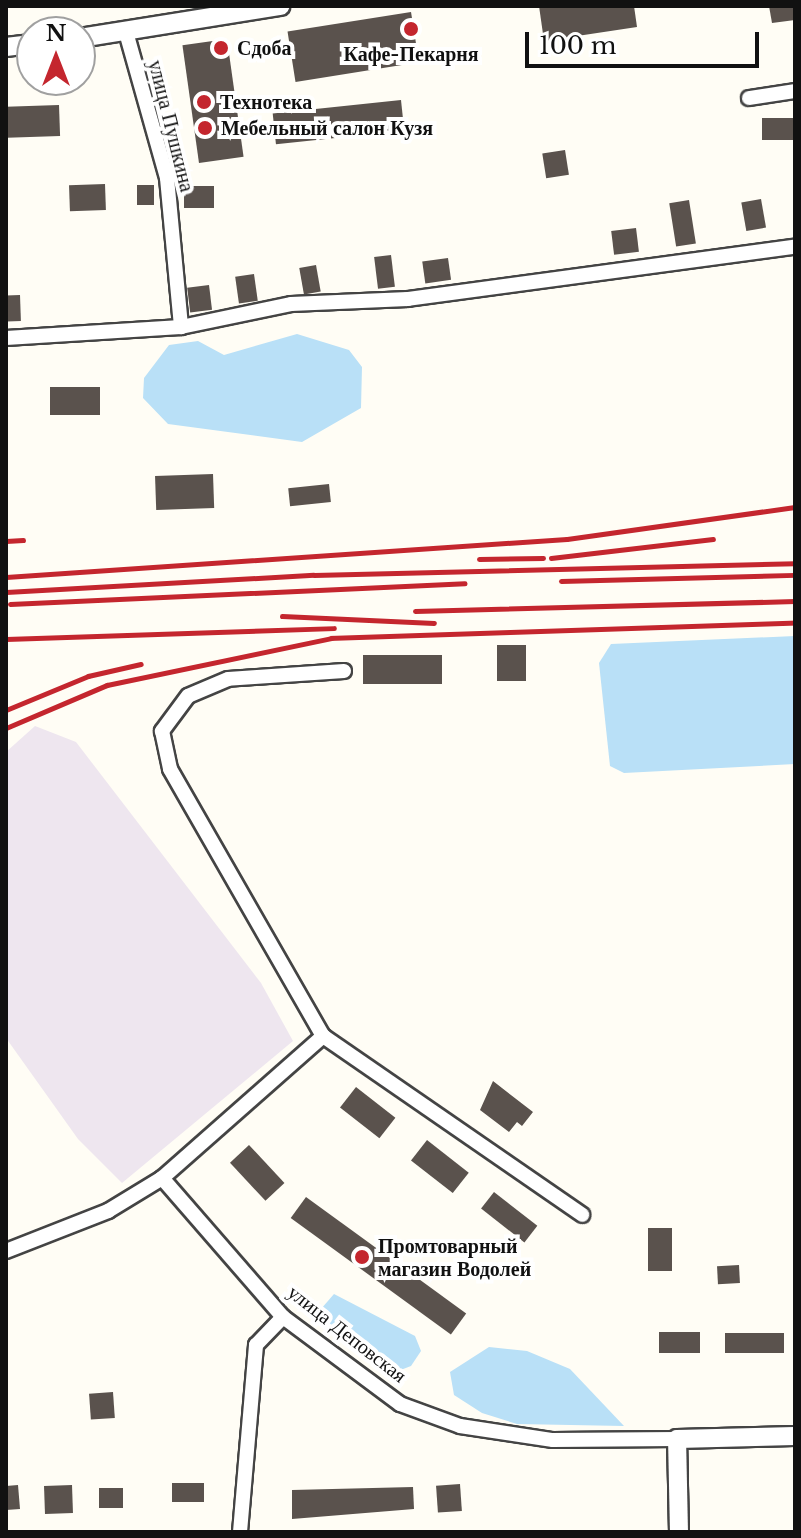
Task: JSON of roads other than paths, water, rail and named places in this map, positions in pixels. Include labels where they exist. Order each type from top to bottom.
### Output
[{"type":"street","points":[[96,36],[126,32],[194,13],[280,6]]},
{"type":"street","name":"улица Пушкина","points":[[126,32],[167,178],[181,327]]},
{"type":"street","points":[[749,98],[795,91]]},
{"type":"street","points":[[6,338],[181,327],[291,304],[408,299],[795,247]]},
{"type":"street","points":[[344,671],[206,686],[170,714],[162,731],[170,769],[323,1036],[582,1215]]},
{"type":"street","points":[[6,1251],[108,1211],[162,1178],[323,1036]]},
{"type":"street","name":"улица Деповская","points":[[162,1178],[283,1317],[400,1404],[460,1426],[553,1440],[795,1436]]},
{"type":"street","points":[[240,1532],[256,1345],[283,1317]]},
{"type":"street","points":[[677,1439],[679,1532]]},
{"type":"water","points":[[297,334],[349,350],[362,367],[361,408],[302,442],[168,424],[143,398],[144,378],[169,345],[198,341],[224,355]]},
{"type":"water","points":[[795,636],[795,764],[624,773],[610,766],[599,663],[611,644]]},
{"type":"water","points":[[334,1294],[415,1336],[421,1351],[411,1366],[385,1376],[314,1317]]},
{"type":"water","points":[[489,1347],[527,1351],[570,1369],[624,1426],[517,1424],[482,1413],[454,1395],[450,1372]]},
{"type":"railway","points":[[6,577],[567,539],[795,507]]},
{"type":"railway","points":[[551,558],[713,539]]},
{"type":"railway","points":[[6,541],[23,540]]},
{"type":"railway","points":[[479,559],[543,558]]},
{"type":"railway","points":[[6,592],[314,575],[795,563]]},
{"type":"railway","points":[[561,581],[795,575]]},
{"type":"railway","points":[[10,604],[465,583]]},
{"type":"railway","points":[[415,611],[795,601]]},
{"type":"railway","points":[[282,616],[434,623]]},
{"type":"railway","points":[[6,728],[107,685],[331,638],[795,623]]},
{"type":"railway","points":[[6,639],[334,628]]},
{"type":"railway","points":[[6,710],[88,676],[141,664]]},
{"type":"place","name":"Кафе-Пекарня","points":[[411,29]]},
{"type":"place","name":"Сдоба","points":[[221,48]]},
{"type":"place","name":"Технотека","points":[[204,102]]},
{"type":"place","name":"Мебельный салон Кузя","points":[[205,128]]},
{"type":"place","name":"Промтоварный магазин Водолей","points":[[362,1257]]}]
